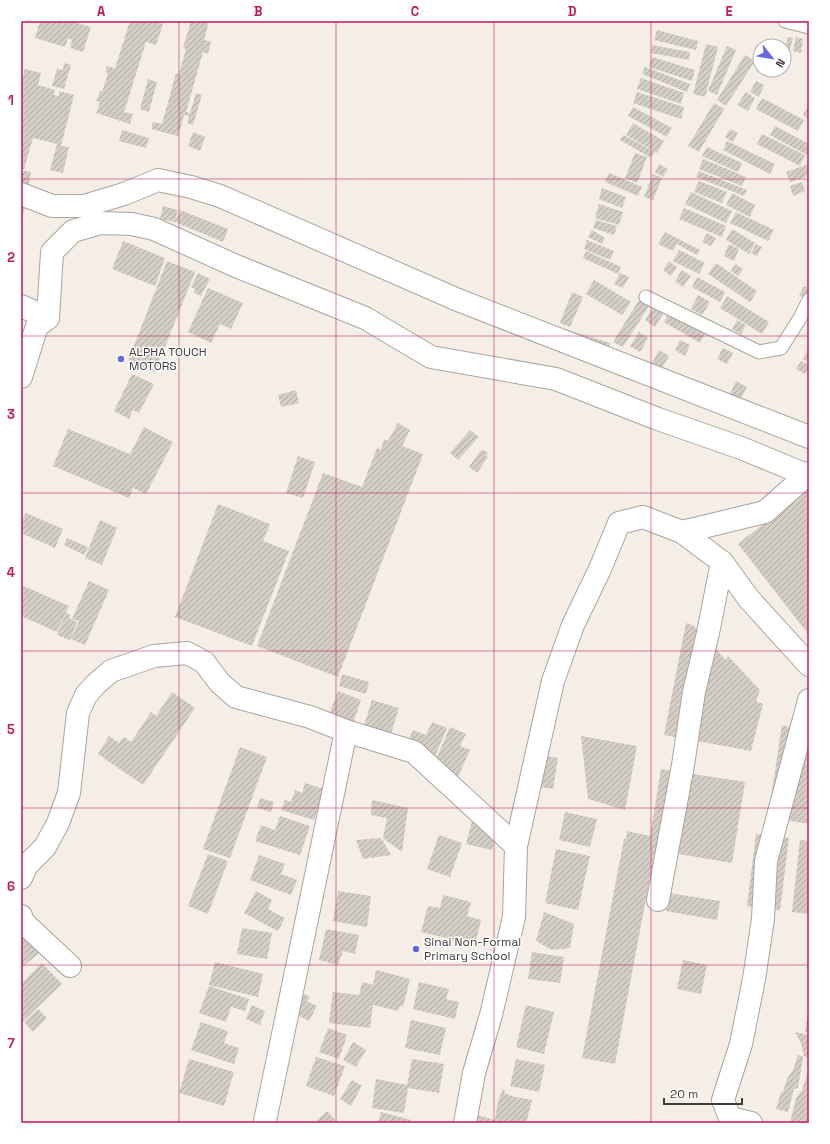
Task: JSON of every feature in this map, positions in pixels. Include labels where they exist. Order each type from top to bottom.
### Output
[{"type":"street","points":[[21,194],[52,206],[84,206],[124,194],[158,180],[191,187],[220,196],[458,300],[809,436]]},
{"type":"street","points":[[48,318],[52,252],[73,231],[101,223],[132,224],[154,229],[236,266],[365,318],[432,357],[556,379],[658,419],[741,448],[808,475],[765,512],[682,532]]},
{"type":"street","points":[[21,306],[48,318]]},
{"type":"street","points":[[21,378],[37,326],[48,318]]},
{"type":"street","points":[[465,1123],[474,1073],[491,1015],[514,917],[516,846],[553,681],[573,625],[600,569],[619,523],[643,517],[682,532],[722,562],[749,599],[809,665]]},
{"type":"street","points":[[658,900],[684,765],[694,692],[708,633],[722,562]]},
{"type":"street","points":[[21,878],[27,864],[45,847],[58,823],[69,793],[78,713],[86,695],[110,671],[154,656],[187,653],[204,662],[220,684],[236,698],[310,717],[346,731],[414,752],[516,846]]},
{"type":"street","points":[[751,1123],[730,1118],[723,1100],[741,1044],[754,979],[763,919],[766,861],[809,700]]},
{"type":"street","points":[[265,1121],[346,731]]},
{"type":"street","points":[[21,916],[23,922],[70,966]]},
{"type":"lane","points":[[785,21],[809,27]]},
{"type":"lane","points":[[646,297],[759,352],[781,348],[800,318],[809,300]]},
{"type":"building","points":[[40,21],[71,21],[91,27],[83,52],[70,48],[72,40],[68,38],[65,47],[35,38]]},
{"type":"building","points":[[130,21],[155,21],[163,24],[156,45],[146,42],[124,112],[133,114],[130,124],[96,113],[100,102],[96,101],[100,91],[102,92],[108,73],[105,72],[107,66],[115,68]]},
{"type":"building","points":[[191,21],[209,21],[204,40],[211,42],[208,54],[203,52],[186,112],[190,113],[196,93],[202,95],[193,125],[187,123],[189,116],[184,115],[178,136],[151,129],[153,122],[162,124],[176,73],[179,74],[186,49],[183,48]]},
{"type":"building","points":[[657,30],[698,41],[696,50],[654,40]]},
{"type":"building","points":[[796,37],[803,39],[801,53],[793,51]]},
{"type":"building","points":[[706,44],[718,47],[705,97],[693,94]]},
{"type":"building","points":[[652,45],[690,52],[689,60],[651,53]]},
{"type":"building","points":[[727,46],[736,50],[717,95],[708,91]]},
{"type":"building","points":[[745,55],[752,59],[752,66],[726,106],[717,100]]},
{"type":"building","points":[[652,57],[695,70],[692,81],[649,67]]},
{"type":"building","points":[[64,63],[71,65],[64,89],[52,86],[57,69],[63,70]]},
{"type":"building","points":[[645,67],[690,84],[687,92],[642,74]]},
{"type":"building","points":[[25,69],[41,73],[38,85],[55,90],[54,95],[59,96],[59,91],[74,95],[61,146],[69,147],[63,173],[50,170],[57,144],[33,138],[24,169],[21,169],[21,82]]},
{"type":"building","points":[[641,78],[684,93],[681,104],[637,89]]},
{"type":"building","points":[[148,79],[157,82],[149,112],[140,109]]},
{"type":"building","points":[[756,81],[764,85],[759,97],[750,92]]},
{"type":"building","points":[[637,92],[684,107],[681,119],[633,103]]},
{"type":"building","points":[[746,92],[755,98],[748,111],[737,105]]},
{"type":"building","points":[[762,98],[804,120],[798,131],[756,109]]},
{"type":"building","points":[[714,103],[724,109],[699,152],[688,146]]},
{"type":"building","points":[[633,107],[672,128],[667,137],[628,116]]},
{"type":"building","points":[[808,107],[809,108],[809,119],[803,115]]},
{"type":"building","points":[[633,123],[664,141],[657,153],[626,135]]},
{"type":"building","points":[[775,126],[809,144],[809,152],[807,155],[770,135]]},
{"type":"building","points":[[730,129],[738,133],[733,142],[725,137]]},
{"type":"building","points":[[122,130],[149,138],[146,148],[119,141]]},
{"type":"building","points":[[193,132],[205,137],[200,151],[188,146]]},
{"type":"building","points":[[762,134],[805,155],[800,166],[757,144]]},
{"type":"building","points":[[623,135],[655,152],[651,158],[620,140]]},
{"type":"building","points":[[727,141],[775,164],[770,174],[723,150]]},
{"type":"building","points":[[707,147],[742,163],[738,172],[702,156]]},
{"type":"building","points":[[635,153],[647,157],[637,183],[625,178]]},
{"type":"building","points":[[703,159],[746,177],[742,186],[699,169]]},
{"type":"building","points":[[659,164],[668,169],[663,177],[655,172]]},
{"type":"building","points":[[809,164],[809,176],[790,182],[786,172]]},
{"type":"building","points":[[21,170],[31,172],[26,199],[21,198]]},
{"type":"building","points":[[699,171],[747,190],[744,196],[696,177]]},
{"type":"building","points":[[609,173],[642,187],[638,196],[605,182]]},
{"type":"building","points":[[653,174],[662,178],[653,200],[644,197]]},
{"type":"building","points":[[699,181],[727,192],[722,203],[694,192]]},
{"type":"building","points":[[802,182],[805,191],[793,196],[790,186]]},
{"type":"building","points":[[602,188],[626,197],[622,208],[599,199]]},
{"type":"building","points":[[691,192],[732,211],[726,223],[685,204]]},
{"type":"building","points":[[732,193],[755,205],[750,217],[726,205]]},
{"type":"building","points":[[21,199],[26,200],[22,220],[21,220]]},
{"type":"building","points":[[599,204],[623,212],[619,225],[595,218]]},
{"type":"building","points":[[163,206],[178,210],[175,222],[160,219]]},
{"type":"building","points":[[684,208],[726,226],[722,237],[679,219]]},
{"type":"building","points":[[180,210],[228,229],[223,242],[175,222]]},
{"type":"building","points":[[736,212],[774,230],[768,241],[730,223]]},
{"type":"building","points":[[596,220],[617,226],[614,235],[593,228]]},
{"type":"building","points":[[732,229],[755,243],[749,254],[726,240]]},
{"type":"building","points":[[592,230],[605,238],[602,244],[588,237]]},
{"type":"building","points":[[665,232],[700,250],[697,255],[677,244],[673,251],[658,244]]},
{"type":"building","points":[[707,233],[716,238],[711,246],[702,242]]},
{"type":"building","points":[[587,240],[614,251],[610,260],[584,249]]},
{"type":"building","points":[[123,241],[165,258],[155,286],[112,269]]},
{"type":"building","points":[[729,244],[739,249],[734,261],[724,256]]},
{"type":"building","points":[[756,244],[762,247],[757,256],[751,253]]},
{"type":"building","points":[[679,250],[705,263],[699,274],[673,261]]},
{"type":"building","points":[[586,251],[621,267],[618,274],[583,258]]},
{"type":"building","points":[[167,261],[195,272],[155,372],[128,361]]},
{"type":"building","points":[[669,261],[677,267],[671,276],[663,270]]},
{"type":"building","points":[[716,263],[757,291],[750,302],[708,274]]},
{"type":"building","points":[[735,264],[743,269],[738,276],[731,271]]},
{"type":"building","points":[[682,270],[691,276],[683,287],[675,281]]},
{"type":"building","points":[[198,273],[210,279],[201,296],[194,293],[195,289],[191,287]]},
{"type":"building","points":[[620,273],[629,277],[623,288],[614,284]]},
{"type":"building","points":[[697,277],[725,292],[720,302],[692,287]]},
{"type":"building","points":[[594,280],[631,302],[622,315],[586,294]]},
{"type":"building","points":[[804,286],[809,289],[808,300],[799,295]]},
{"type":"building","points":[[208,288],[243,303],[231,329],[220,324],[211,343],[188,332]]},
{"type":"building","points":[[572,292],[583,297],[570,327],[560,323]]},
{"type":"building","points":[[698,295],[710,302],[702,315],[691,309]]},
{"type":"building","points":[[727,296],[769,322],[762,334],[720,308]]},
{"type":"building","points":[[639,300],[649,306],[623,347],[613,342]]},
{"type":"building","points":[[655,304],[665,311],[655,327],[645,320]]},
{"type":"building","points":[[669,313],[705,334],[700,343],[664,322]]},
{"type":"building","points":[[737,320],[746,325],[741,334],[732,329]]},
{"type":"building","points":[[562,328],[610,343],[605,356],[558,340]]},
{"type":"building","points":[[639,332],[648,338],[640,352],[630,346]]},
{"type":"building","points":[[680,340],[690,345],[685,356],[675,350]]},
{"type":"building","points":[[809,347],[809,362],[803,359]]},
{"type":"building","points":[[723,348],[733,353],[727,364],[717,359]]},
{"type":"building","points":[[659,350],[669,356],[662,368],[652,363]]},
{"type":"building","points":[[801,361],[809,365],[809,368],[805,374],[796,369]]},
{"type":"building","points":[[132,374],[154,384],[139,413],[133,410],[129,419],[114,411]]},
{"type":"building","points":[[736,381],[747,387],[741,399],[730,394]]},
{"type":"building","points":[[296,390],[299,403],[281,407],[278,395]]},
{"type":"building","points":[[398,423],[410,430],[402,446],[423,454],[338,677],[257,646],[323,473],[362,487],[377,448],[381,450],[384,439],[388,441]]},
{"type":"building","points":[[144,427],[173,442],[146,494],[133,488],[129,498],[53,466],[68,429],[130,454]]},
{"type":"building","points":[[470,430],[479,437],[458,460],[450,453]]},
{"type":"building","points":[[481,450],[488,453],[486,456],[488,457],[477,473],[469,467]]},
{"type":"building","points":[[298,456],[315,462],[303,498],[286,493]]},
{"type":"building","points":[[809,487],[809,635],[738,544]]},
{"type":"building","points":[[218,504],[270,524],[263,541],[289,551],[252,646],[175,617]]},
{"type":"building","points":[[26,513],[63,529],[55,548],[21,533],[21,523]]},
{"type":"building","points":[[100,520],[117,528],[102,565],[85,558]]},
{"type":"building","points":[[67,538],[88,547],[84,555],[64,545]]},
{"type":"building","points":[[89,581],[109,590],[85,645],[71,639],[79,621],[72,619]]},
{"type":"building","points":[[21,585],[69,606],[57,632],[21,616]]},
{"type":"building","points":[[66,613],[71,615],[69,617],[77,622],[70,640],[57,635]]},
{"type":"building","points":[[686,623],[694,626],[726,660],[728,656],[760,690],[756,701],[763,704],[751,751],[664,735]]},
{"type":"building","points":[[342,674],[369,682],[366,694],[339,686]]},
{"type":"building","points":[[338,691],[361,700],[352,726],[323,730]]},
{"type":"building","points":[[172,692],[195,708],[143,785],[98,754],[109,736],[119,743],[124,737],[131,742],[151,712],[156,716]]},
{"type":"building","points":[[372,700],[399,708],[391,734],[359,741]]},
{"type":"building","points":[[432,722],[447,728],[430,768],[402,757],[413,730],[426,735]]},
{"type":"building","points":[[782,725],[791,728],[809,748],[809,824],[768,817]]},
{"type":"building","points":[[450,727],[466,734],[460,746],[470,750],[458,777],[433,766]]},
{"type":"building","points":[[581,736],[637,746],[625,810],[588,799]]},
{"type":"building","points":[[240,747],[267,757],[230,858],[203,849]]},
{"type":"building","points":[[527,753],[558,758],[553,789],[522,784]]},
{"type":"building","points":[[661,769],[745,782],[732,863],[655,850],[615,1064],[582,1058],[624,839],[626,839],[627,831],[650,836]]},
{"type":"building","points":[[305,783],[324,789],[314,820],[281,810],[285,800],[291,802],[295,790],[302,793]]},
{"type":"building","points":[[260,798],[274,802],[271,812],[257,808]]},
{"type":"building","points":[[372,800],[408,808],[402,852],[383,838],[387,818],[371,815]]},
{"type":"building","points":[[565,812],[597,819],[590,847],[559,840]]},
{"type":"building","points":[[280,816],[310,826],[300,855],[255,841],[261,825],[275,830]]},
{"type":"building","points":[[473,817],[499,823],[492,850],[466,844]]},
{"type":"building","points":[[756,834],[789,838],[780,910],[747,906]]},
{"type":"building","points":[[439,835],[462,843],[450,877],[427,869]]},
{"type":"building","points":[[381,838],[391,855],[363,859],[356,840]]},
{"type":"building","points":[[800,840],[809,841],[809,914],[792,912]]},
{"type":"building","points":[[556,849],[590,856],[578,910],[545,903]]},
{"type":"building","points":[[208,854],[228,861],[208,914],[188,906]]},
{"type":"building","points":[[259,855],[285,864],[281,874],[297,880],[291,895],[250,880]]},
{"type":"building","points":[[256,891],[272,900],[268,909],[285,918],[278,931],[244,913]]},
{"type":"building","points":[[338,891],[371,896],[367,927],[333,921]]},
{"type":"building","points":[[669,893],[720,901],[717,920],[666,911]]},
{"type":"building","points":[[443,895],[471,902],[467,916],[481,920],[475,945],[421,932],[428,906],[440,908]]},
{"type":"building","points":[[544,912],[574,924],[570,948],[552,950],[536,941]]},
{"type":"building","points":[[242,928],[272,933],[267,959],[237,954]]},
{"type":"building","points":[[326,929],[359,935],[355,954],[343,951],[338,965],[319,960]]},
{"type":"building","points":[[21,931],[39,953],[21,968]]},
{"type":"building","points":[[532,952],[564,957],[560,983],[528,979]]},
{"type":"building","points":[[683,960],[707,965],[701,994],[677,989]]},
{"type":"building","points":[[215,962],[263,974],[258,997],[209,985]]},
{"type":"building","points":[[42,963],[62,984],[21,1023],[21,984]]},
{"type":"building","points":[[376,970],[410,979],[403,1007],[400,1006],[398,1011],[373,1005],[370,1028],[329,1023],[333,992],[359,995],[362,982],[373,985]]},
{"type":"building","points":[[419,982],[449,989],[446,999],[459,1002],[455,1019],[413,1009]]},
{"type":"building","points":[[209,986],[249,999],[245,1011],[231,1007],[226,1022],[199,1013]]},
{"type":"building","points":[[304,994],[310,997],[307,1001],[317,1006],[309,1021],[294,1013]]},
{"type":"building","points":[[252,1005],[265,1011],[260,1025],[246,1019]]},
{"type":"building","points":[[526,1005],[554,1012],[544,1054],[516,1047]]},
{"type":"building","points":[[38,1009],[47,1018],[33,1032],[24,1022]]},
{"type":"building","points":[[809,1011],[809,1033],[805,1032]]},
{"type":"building","points":[[411,1020],[446,1028],[440,1055],[405,1048]]},
{"type":"building","points":[[201,1022],[228,1031],[224,1043],[239,1048],[234,1064],[191,1050]]},
{"type":"building","points":[[328,1028],[347,1035],[339,1059],[319,1052]]},
{"type":"building","points":[[795,1032],[809,1035],[809,1059],[804,1056],[801,1043]]},
{"type":"building","points":[[353,1042],[366,1050],[356,1067],[343,1060]]},
{"type":"building","points":[[798,1055],[803,1057],[798,1088],[794,1089],[788,1112],[776,1109],[781,1092],[783,1092]]},
{"type":"building","points":[[316,1057],[345,1066],[334,1096],[306,1086]]},
{"type":"building","points":[[189,1059],[234,1072],[224,1106],[179,1093]]},
{"type":"building","points":[[412,1059],[444,1064],[439,1093],[408,1088],[404,1113],[372,1108],[376,1079],[407,1085]]},
{"type":"building","points":[[516,1059],[545,1065],[539,1092],[510,1086]]},
{"type":"building","points":[[808,1063],[809,1123],[790,1123],[796,1098],[802,1090],[808,1072]]},
{"type":"building","points":[[352,1080],[362,1086],[351,1106],[340,1099]]},
{"type":"building","points":[[503,1089],[505,1090],[504,1093],[515,1097],[532,1100],[526,1123],[460,1123],[463,1111],[495,1120],[498,1101]]},
{"type":"building","points":[[327,1111],[338,1123],[314,1123]]},
{"type":"building","points":[[381,1112],[411,1120],[410,1123],[378,1123]]},
{"type":"place","name":"ALPHA TOUCH MOTORS","points":[[121,359]]},
{"type":"place","name":"Sinai Non-Formal Primary School","points":[[416,949]]}]
